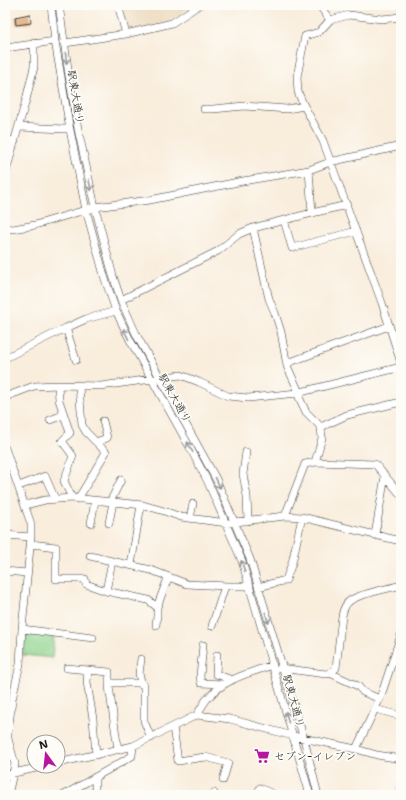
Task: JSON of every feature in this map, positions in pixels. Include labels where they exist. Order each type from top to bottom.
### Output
[{"type":"street","name":"駅東大通り","points":[[51,5],[55,41],[70,130],[86,210],[104,279],[116,311],[130,340],[208,482],[242,561],[310,795]]},
{"type":"street","name":"駅東大通り","points":[[59,5],[78,129],[104,244],[121,300],[160,378],[216,479],[250,559],[304,739],[318,795]]},
{"type":"street","points":[[118,5],[126,34]]},
{"type":"street","points":[[65,44],[126,34],[172,23],[199,5]]},
{"type":"street","points":[[319,5],[330,20]]},
{"type":"street","points":[[401,17],[382,19],[349,15],[330,20],[319,32],[304,36],[297,77],[298,92],[323,141],[347,205],[401,363]]},
{"type":"street","points":[[5,48],[55,41]]},
{"type":"street","points":[[5,175],[34,66],[34,43]]},
{"type":"street","points":[[204,109],[244,106],[287,108],[304,106]]},
{"type":"street","points":[[19,127],[65,129]]},
{"type":"street","points":[[5,140],[15,141]]},
{"type":"street","points":[[5,228],[13,229],[35,225],[95,206],[150,200],[243,181],[309,170],[330,162],[401,146]]},
{"type":"street","points":[[309,170],[312,213]]},
{"type":"street","points":[[121,300],[218,251],[239,234],[253,228],[347,205]]},
{"type":"street","points":[[284,220],[292,248],[356,231]]},
{"type":"street","points":[[253,228],[269,299],[276,313],[281,332],[287,366],[306,412],[321,427],[322,438],[315,462]]},
{"type":"street","points":[[5,358],[86,319],[116,311]]},
{"type":"street","points":[[287,366],[290,362],[389,326]]},
{"type":"street","points":[[66,328],[76,360]]},
{"type":"street","points":[[5,397],[34,386],[101,386],[181,375],[228,396],[248,398],[298,392],[401,367]]},
{"type":"street","points":[[58,385],[59,400],[70,433],[62,441],[73,456],[64,481],[75,499]]},
{"type":"street","points":[[75,499],[106,452],[82,425],[79,386]]},
{"type":"street","points":[[321,427],[347,415],[401,402]]},
{"type":"street","points":[[50,420],[64,415]]},
{"type":"street","points":[[96,442],[107,438],[104,421]]},
{"type":"street","points":[[5,448],[31,524],[31,541],[20,664],[7,727],[8,739],[15,764],[9,774],[8,795]]},
{"type":"street","points":[[246,452],[243,474],[247,496],[248,521]]},
{"type":"street","points":[[285,516],[305,464],[315,462],[375,464],[401,495]]},
{"type":"street","points":[[19,486],[45,476],[54,499]]},
{"type":"street","points":[[375,535],[385,476]]},
{"type":"street","points":[[109,523],[111,502],[121,480]]},
{"type":"street","points":[[25,505],[54,499],[111,502],[141,505],[181,517],[226,524],[285,516],[302,517],[401,540]]},
{"type":"street","points":[[91,523],[95,501]]},
{"type":"street","points":[[190,518],[193,504]]},
{"type":"street","points":[[131,565],[141,505]]},
{"type":"street","points":[[258,587],[286,580],[292,563],[302,517]]},
{"type":"street","points":[[5,535],[56,547],[56,579],[85,579],[86,584],[106,591],[148,600],[157,607]]},
{"type":"street","points":[[90,556],[151,570],[168,578],[187,584],[250,586]]},
{"type":"street","points":[[106,591],[112,561]]},
{"type":"street","points":[[5,571],[27,573]]},
{"type":"street","points":[[156,625],[157,607],[168,578]]},
{"type":"street","points":[[330,673],[336,668],[344,608],[351,600],[363,595],[401,585]]},
{"type":"street","points":[[212,626],[225,586]]},
{"type":"street","points":[[22,629],[93,638]]},
{"type":"street","points":[[356,749],[380,699],[401,635]]},
{"type":"street","points":[[203,645],[200,676],[201,683],[224,684]]},
{"type":"street","points":[[217,655],[216,674],[232,680]]},
{"type":"street","points":[[140,659],[139,674],[142,684],[144,685],[144,721],[151,738]]},
{"type":"street","points":[[66,761],[133,746],[151,738],[197,715],[206,700],[224,684],[238,676],[273,666],[326,674],[330,673],[358,686],[363,692],[380,699]]},
{"type":"street","points":[[66,668],[109,672],[109,683],[118,750]]},
{"type":"street","points":[[88,670],[87,682],[94,719],[96,755]]},
{"type":"street","points":[[109,683],[142,684]]},
{"type":"street","points":[[375,709],[401,716]]},
{"type":"street","points":[[197,715],[230,719],[304,739],[401,759]]},
{"type":"street","points":[[173,727],[178,761],[205,757],[228,763],[222,780]]},
{"type":"street","points":[[64,795],[132,756],[133,746]]},
{"type":"street","points":[[9,774],[26,770]]},
{"type":"street","points":[[95,777],[95,795]]},
{"type":"street","points":[[257,795],[260,788],[275,795]]},
{"type":"shaded area","points":[[120,5],[195,5],[171,21],[130,32]]},
{"type":"green space","points":[[26,632],[54,636],[52,658],[23,655],[24,634]]},
{"type":"building","points":[[30,14],[31,23],[16,25],[15,17]]},
{"type":"waterway","points":[[396,795],[401,780]]},
{"type":"place","name":"セブン-イレブン","points":[[262,756]]}]
